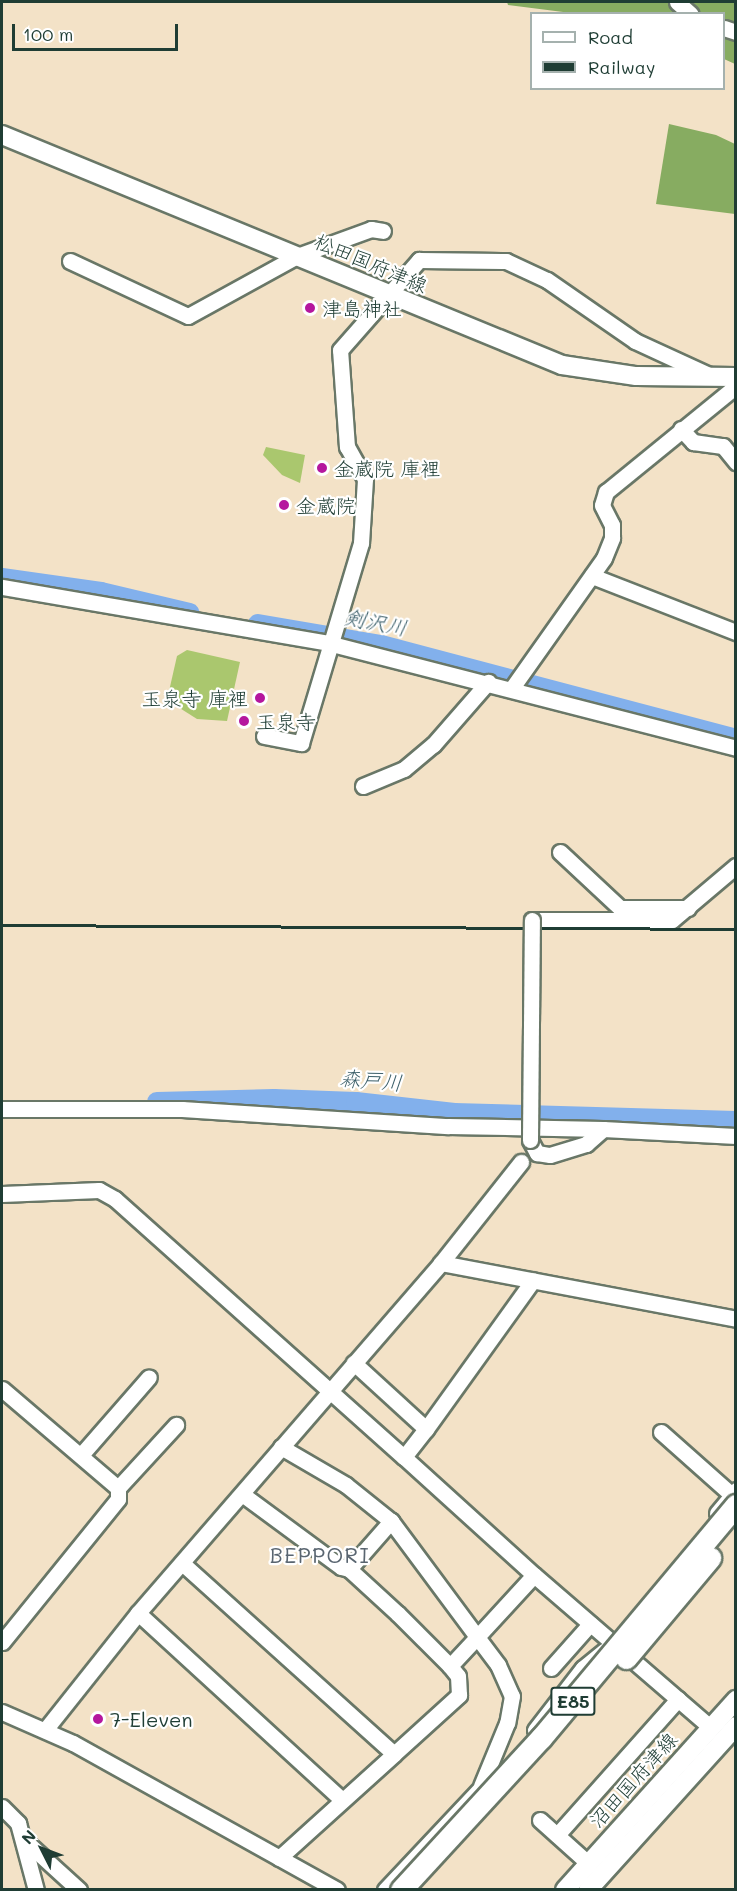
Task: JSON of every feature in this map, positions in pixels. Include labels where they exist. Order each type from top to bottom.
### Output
[{"type":"highway","name":"E85","points":[[401,1890],[541,1738],[734,1496]]},
{"type":"highway","name":"E85","points":[[417,1890],[653,1629],[735,1528]]},
{"type":"main road","name":"松田国府津線","points":[[2,135],[562,365],[598,373],[735,377]]},
{"type":"main road","name":"沼田国府津線","points":[[565,1890],[735,1700]]},
{"type":"main road","name":"沼田国府津線","points":[[588,1890],[735,1726]]},
{"type":"street","points":[[677,2],[689,12]]},
{"type":"street","points":[[70,261],[188,316],[297,256],[371,229],[382,231]]},
{"type":"street","points":[[264,736],[301,743],[328,643],[361,543],[365,478],[347,447],[340,350],[418,260],[506,261],[547,280],[635,341],[714,378]]},
{"type":"street","points":[[512,688],[591,576],[612,538],[612,525],[602,505],[606,492],[735,386]]},
{"type":"street","points":[[681,429],[693,442],[723,446],[735,462]]},
{"type":"street","points":[[591,576],[735,632]]},
{"type":"street","points":[[2,587],[328,643],[512,688],[735,748]]},
{"type":"street","points":[[363,786],[404,769],[433,745],[488,682]]},
{"type":"street","points":[[560,852],[620,908],[688,908]]},
{"type":"street","points":[[603,1129],[586,1144],[554,1155],[537,1153],[530,1140],[532,920],[672,920],[735,866]]},
{"type":"street","points":[[2,1109],[182,1109],[448,1126],[603,1129],[735,1136]]},
{"type":"street","points":[[45,1730],[138,1613],[441,1263],[521,1162]]},
{"type":"street","points":[[2,1194],[99,1190],[115,1199],[610,1643],[711,1728]]},
{"type":"street","points":[[441,1263],[735,1319]]},
{"type":"street","points":[[404,1457],[533,1280]]},
{"type":"street","points":[[354,1364],[426,1429]]},
{"type":"street","points":[[81,1455],[149,1377]]},
{"type":"street","points":[[2,1389],[118,1488]]},
{"type":"street","points":[[2,1642],[118,1499],[118,1488],[176,1425]]},
{"type":"street","points":[[385,1890],[545,1719],[549,1707],[583,1668],[597,1659],[734,1496],[661,1432]]},
{"type":"street","points":[[280,1447],[346,1485],[391,1521],[498,1665],[512,1696],[507,1723],[480,1789]]},
{"type":"street","points":[[242,1494],[341,1567],[349,1569],[458,1676],[459,1695],[341,1799],[279,1858]]},
{"type":"street","points":[[349,1569],[391,1521]]},
{"type":"street","points":[[182,1563],[394,1754]]},
{"type":"street","points":[[450,1666],[534,1575]]},
{"type":"street","points":[[138,1613],[341,1799]]},
{"type":"street","points":[[551,1668],[590,1624]]},
{"type":"street","points":[[557,1835],[678,1699]]},
{"type":"street","points":[[2,1714],[45,1730],[337,1890]]},
{"type":"street","points":[[2,1807],[18,1823],[36,1890]]},
{"type":"street","points":[[540,1820],[588,1863]]},
{"type":"street","points":[[23,1839],[79,1890]]},
{"type":"green space","points":[[507,2],[735,2],[735,64],[725,59],[725,12],[563,12],[508,5]]},
{"type":"green space","points":[[669,124],[716,135],[735,144],[735,214],[656,204]]},
{"type":"green space","points":[[266,447],[305,455],[300,483],[282,475],[263,455]]},
{"type":"green space","points":[[187,650],[240,662],[227,721],[197,719],[167,700],[177,656]]},
{"type":"waterway","name":"剣沢川","points":[[2,578],[101,592],[190,613]]},
{"type":"waterway","name":"剣沢川","points":[[258,624],[381,645],[736,739]]},
{"type":"waterway","name":"森戸川","points":[[157,1102],[274,1099],[356,1102],[454,1113],[736,1121]]},
{"type":"railway","points":[[2,925],[736,929]]},
{"type":"place","name":"津島神社","points":[[310,308]]},
{"type":"place","name":"金蔵院 庫裡","points":[[322,468]]},
{"type":"place","name":"金蔵院","points":[[284,505]]},
{"type":"place","name":"玉泉寺 庫裡","points":[[260,698]]},
{"type":"place","name":"玉泉寺","points":[[244,721]]},
{"type":"place","name":"7-Eleven","points":[[98,1719]]},
{"type":"district","name":"BEPPORI","points":[[320,1555]]}]
